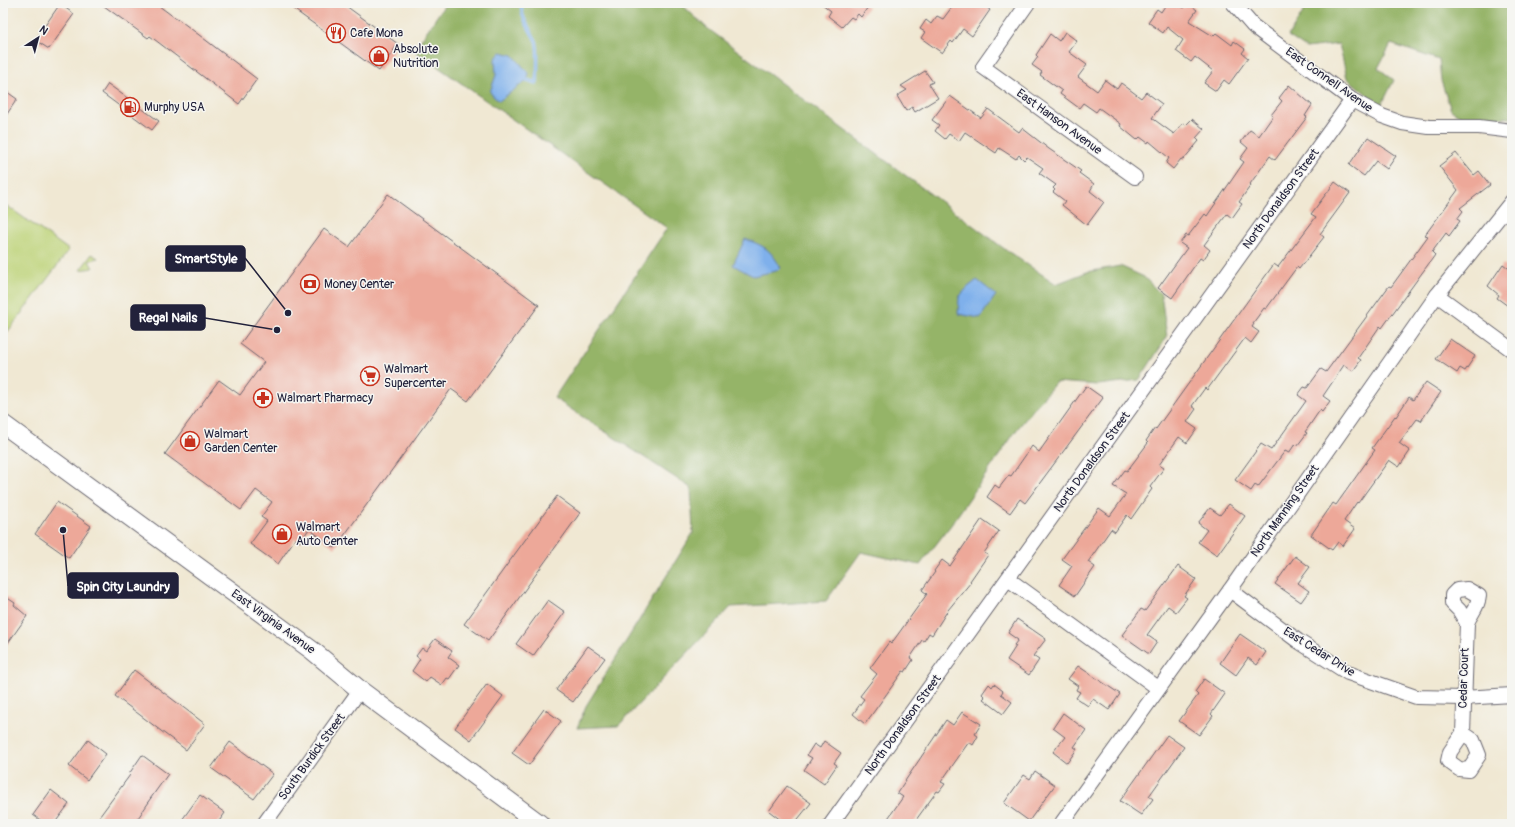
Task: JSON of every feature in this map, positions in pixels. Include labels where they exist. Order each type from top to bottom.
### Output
[{"type":"street","name":"East Hanson Avenue","points":[[1028,3],[982,67],[1134,177]]},
{"type":"street","name":"East Connell Avenue","points":[[1233,3],[1253,26],[1352,100],[1382,116],[1402,123],[1429,127],[1485,127],[1512,131]]},
{"type":"street","name":"North Donaldson Street","points":[[832,824],[1352,100]]},
{"type":"street","name":"North Manning Street","points":[[1060,824],[1230,590],[1437,295],[1512,201]]},
{"type":"street","points":[[1437,295],[1512,350]]},
{"type":"street","name":"East Virginia Avenue","points":[[3,424],[313,651],[360,690],[540,824]]},
{"type":"street","points":[[1008,579],[1158,688]]},
{"type":"street","name":"East Cedar Drive","points":[[1230,590],[1298,641],[1348,673],[1416,697],[1463,698],[1512,695]]},
{"type":"street","name":"Cedar Court","points":[[1463,733],[1463,698],[1467,623]]},
{"type":"street","name":"South Burdick Street","points":[[264,824],[360,690]]},
{"type":"green space","points":[[446,3],[680,3],[707,28],[1006,250],[1056,284],[1087,272],[1120,266],[1144,277],[1161,294],[1167,337],[1139,380],[1098,385],[1056,382],[1018,428],[951,525],[920,565],[861,552],[826,601],[731,607],[618,726],[577,728],[586,706],[693,533],[691,488],[554,398],[667,228],[414,50]]},
{"type":"green space","points":[[1309,3],[1512,3],[1512,118],[1464,118],[1451,110],[1441,81],[1439,60],[1391,44],[1378,68],[1394,80],[1381,106],[1347,78],[1339,44],[1306,48],[1288,36]]},
{"type":"green space","points":[[3,203],[69,250],[3,338]]},
{"type":"green space","points":[[92,254],[98,258],[89,261],[93,268],[80,270]]},
{"type":"water","points":[[501,52],[513,55],[529,74],[527,80],[499,101],[490,92],[496,75],[495,59]]},
{"type":"water","points":[[745,239],[762,246],[770,252],[781,268],[776,271],[753,276],[733,265]]},
{"type":"water","points":[[977,280],[996,295],[980,318],[958,314],[959,297]]},
{"type":"building","points":[[100,3],[155,3],[257,79],[239,104],[150,36],[148,38]]},
{"type":"building","points":[[285,3],[342,3],[398,44],[379,71]]},
{"type":"building","points":[[821,3],[865,3],[864,4],[868,7],[861,17],[858,14],[854,19],[851,17],[842,27],[828,16],[831,11]]},
{"type":"building","points":[[955,3],[981,3],[990,10],[972,36],[963,29],[953,43],[951,41],[942,53],[921,38],[925,32],[920,29],[926,20],[931,24],[937,16],[943,19]]},
{"type":"building","points":[[1167,3],[1178,3],[1184,8],[1188,3],[1197,10],[1189,21],[1213,36],[1216,33],[1232,45],[1234,41],[1245,49],[1242,53],[1248,58],[1229,84],[1224,80],[1216,91],[1204,83],[1213,71],[1195,57],[1191,62],[1176,51],[1183,40],[1167,27],[1163,33],[1148,22],[1157,9],[1161,12]]},
{"type":"building","points":[[60,4],[74,14],[49,49],[35,40]]},
{"type":"building","points":[[1065,32],[1077,41],[1069,52],[1087,65],[1078,77],[1097,91],[1105,80],[1117,89],[1121,83],[1141,98],[1146,92],[1162,104],[1152,118],[1174,134],[1183,123],[1186,125],[1192,119],[1204,129],[1196,138],[1199,141],[1183,160],[1181,159],[1173,169],[1166,163],[1169,158],[1149,141],[1148,143],[1140,137],[1137,140],[1120,126],[1121,124],[1099,108],[1096,112],[1083,103],[1079,108],[1060,94],[1062,91],[1040,75],[1042,72],[1032,65],[1038,57],[1036,55],[1050,34],[1059,41]]},
{"type":"building","points":[[925,71],[933,82],[929,84],[938,98],[915,112],[912,107],[906,111],[897,96],[907,90],[901,86]]},
{"type":"building","name":"Murphy USA","points":[[108,84],[159,121],[152,130],[102,93]]},
{"type":"building","points":[[1289,85],[1312,105],[1305,116],[1307,117],[1275,160],[1270,156],[1239,202],[1242,204],[1232,218],[1227,214],[1204,245],[1210,250],[1203,260],[1200,258],[1172,298],[1158,288],[1187,248],[1180,243],[1186,235],[1188,236],[1205,214],[1207,216],[1244,162],[1240,159],[1248,148],[1241,142],[1250,130],[1259,136],[1273,116],[1271,115],[1282,101],[1279,98]]},
{"type":"building","points":[[3,89],[17,99],[3,120]]},
{"type":"building","points":[[950,96],[981,118],[988,109],[1019,132],[1022,128],[1081,171],[1079,173],[1094,184],[1090,191],[1104,202],[1087,225],[1062,205],[1065,201],[1053,192],[1055,190],[1053,188],[1056,185],[1039,173],[1043,168],[1027,157],[1024,160],[1019,155],[1016,159],[999,148],[996,153],[965,132],[959,141],[949,134],[945,139],[935,131],[939,125],[932,120]]},
{"type":"building","points":[[1368,137],[1396,156],[1387,169],[1376,161],[1364,176],[1349,165]]},
{"type":"building","points":[[1456,153],[1474,175],[1479,171],[1490,185],[1460,208],[1463,211],[1457,219],[1460,221],[1449,236],[1446,233],[1432,252],[1435,255],[1382,328],[1380,326],[1358,358],[1361,360],[1353,371],[1344,365],[1323,396],[1330,401],[1322,412],[1320,410],[1305,432],[1307,433],[1297,446],[1295,444],[1289,453],[1285,451],[1258,487],[1255,485],[1251,491],[1235,480],[1261,444],[1271,450],[1306,401],[1298,395],[1304,387],[1307,388],[1321,369],[1326,372],[1428,236],[1425,235],[1458,190],[1439,166]]},
{"type":"building","points":[[1335,182],[1350,193],[1320,234],[1324,237],[1299,269],[1297,267],[1266,309],[1264,308],[1253,323],[1254,324],[1252,327],[1259,332],[1251,343],[1245,338],[1207,390],[1205,388],[1192,406],[1196,409],[1187,422],[1197,429],[1187,443],[1179,437],[1159,465],[1164,468],[1150,487],[1152,489],[1131,519],[1127,515],[1115,532],[1111,529],[1088,562],[1095,567],[1075,596],[1059,585],[1072,566],[1062,559],[1099,508],[1110,516],[1126,494],[1113,486],[1125,470],[1127,471],[1148,443],[1146,441],[1155,428],[1156,429],[1274,264],[1278,267],[1316,217],[1311,214]]},
{"type":"building","name":"Walmart Supercenter","points":[[388,194],[539,305],[468,401],[451,389],[335,548],[309,529],[300,542],[295,539],[278,564],[250,544],[267,521],[261,517],[272,502],[256,490],[241,510],[165,454],[219,380],[240,395],[264,362],[240,344],[324,229],[349,247]]},
{"type":"building","points":[[1503,264],[1512,271],[1512,309],[1497,298],[1499,295],[1488,286]]},
{"type":"building","points":[[1450,339],[1475,356],[1465,371],[1460,368],[1457,373],[1436,359]]},
{"type":"building","points":[[1426,382],[1441,392],[1421,421],[1417,419],[1399,443],[1410,451],[1399,467],[1389,460],[1344,521],[1355,529],[1343,546],[1338,542],[1332,550],[1311,535],[1333,503],[1336,505],[1375,450],[1372,448],[1395,416],[1396,417],[1409,397],[1413,400]]},
{"type":"building","points":[[1086,386],[1103,398],[1025,503],[1020,499],[1010,513],[987,497],[995,485],[999,488],[1009,475],[1011,476],[1032,446],[1039,452]]},
{"type":"building","points":[[557,496],[580,513],[488,641],[464,624]]},
{"type":"building","points":[[57,502],[91,526],[69,558],[35,534]]},
{"type":"building","points":[[1229,504],[1245,516],[1217,555],[1198,542],[1207,530],[1198,523],[1210,508],[1220,515]]},
{"type":"building","points":[[982,519],[999,531],[984,553],[988,555],[970,581],[971,582],[948,610],[932,635],[929,633],[924,641],[922,640],[910,658],[913,660],[905,672],[903,671],[865,724],[853,714],[864,699],[860,696],[877,674],[870,668],[889,642],[891,644],[927,594],[922,590],[942,560],[950,566]]},
{"type":"building","points":[[1295,556],[1310,567],[1298,583],[1309,591],[1301,602],[1275,584]]},
{"type":"building","points":[[1178,566],[1196,579],[1184,596],[1187,598],[1176,612],[1168,606],[1147,635],[1157,642],[1149,654],[1122,635],[1141,609],[1145,611]]},
{"type":"building","points":[[3,595],[15,603],[14,605],[27,616],[3,650]]},
{"type":"building","points":[[548,600],[565,612],[533,656],[516,644]]},
{"type":"building","points":[[1017,619],[1046,639],[1033,656],[1039,660],[1029,675],[1007,660],[1018,640],[1008,633]]},
{"type":"building","points":[[1240,634],[1266,652],[1257,665],[1248,658],[1236,675],[1220,663]]},
{"type":"building","points":[[435,639],[452,651],[448,657],[459,665],[449,679],[447,678],[442,685],[430,677],[426,682],[412,671],[420,659],[416,656],[422,648],[426,651]]},
{"type":"building","points":[[588,646],[605,658],[573,702],[556,690]]},
{"type":"building","points":[[1078,666],[1120,694],[1109,710],[1093,699],[1088,706],[1076,698],[1080,692],[1076,690],[1078,686],[1068,679]]},
{"type":"building","points":[[134,670],[205,724],[186,750],[115,696]]},
{"type":"building","points":[[1204,679],[1225,694],[1211,714],[1213,716],[1199,735],[1179,721],[1198,695],[1195,692]]},
{"type":"building","points":[[487,684],[503,696],[471,740],[455,728]]},
{"type":"building","points":[[989,684],[992,687],[994,684],[1003,691],[1001,694],[1012,702],[1003,714],[983,699],[985,697],[982,694]]},
{"type":"building","points":[[544,709],[561,721],[529,765],[512,753]]},
{"type":"building","points":[[962,712],[981,724],[975,734],[978,736],[973,745],[969,742],[941,782],[945,784],[939,792],[937,791],[913,824],[884,824],[903,797],[897,793],[946,720],[953,725]]},
{"type":"building","points":[[1063,713],[1086,730],[1074,747],[1077,749],[1067,763],[1053,752],[1065,737],[1053,728]]},
{"type":"building","points":[[1167,735],[1184,747],[1149,796],[1153,799],[1141,815],[1120,801]]},
{"type":"building","points":[[88,740],[106,754],[87,780],[69,766]]},
{"type":"building","points":[[824,741],[841,753],[834,763],[837,765],[824,784],[804,770],[812,758],[807,755],[814,744],[820,748]]},
{"type":"building","points":[[230,742],[273,774],[254,799],[211,768]]},
{"type":"building","points":[[142,755],[168,774],[134,824],[94,824],[130,775],[129,774]]},
{"type":"building","points":[[1035,771],[1055,785],[1029,821],[1004,803],[1024,775],[1030,779]]},
{"type":"building","points":[[787,786],[811,803],[794,824],[786,824],[769,811]]},
{"type":"building","points":[[51,790],[69,804],[54,824],[46,824],[33,815]]},
{"type":"building","points":[[200,795],[225,813],[217,824],[179,824]]},
{"type":"waterway","points":[[522,3],[522,13],[536,41],[538,62],[537,83],[527,80]]},
{"type":"place","name":"Cafe Mona","points":[[336,33]]},
{"type":"place","name":"Absolute Nutrition","points":[[379,56]]},
{"type":"place","name":"Murphy USA","points":[[130,107]]},
{"type":"place","name":"Money Center","points":[[310,284]]},
{"type":"place","name":"SmartStyle","points":[[288,313]]},
{"type":"place","name":"Regal Nails","points":[[277,330]]},
{"type":"place","name":"Walmart Supercenter","points":[[370,376]]},
{"type":"place","name":"Walmart Pharmacy","points":[[263,398]]},
{"type":"place","name":"Walmart Garden Center","points":[[190,441]]},
{"type":"place","name":"Spin City Laundry","points":[[63,530]]},
{"type":"place","name":"Walmart Auto Center","points":[[282,534]]}]
